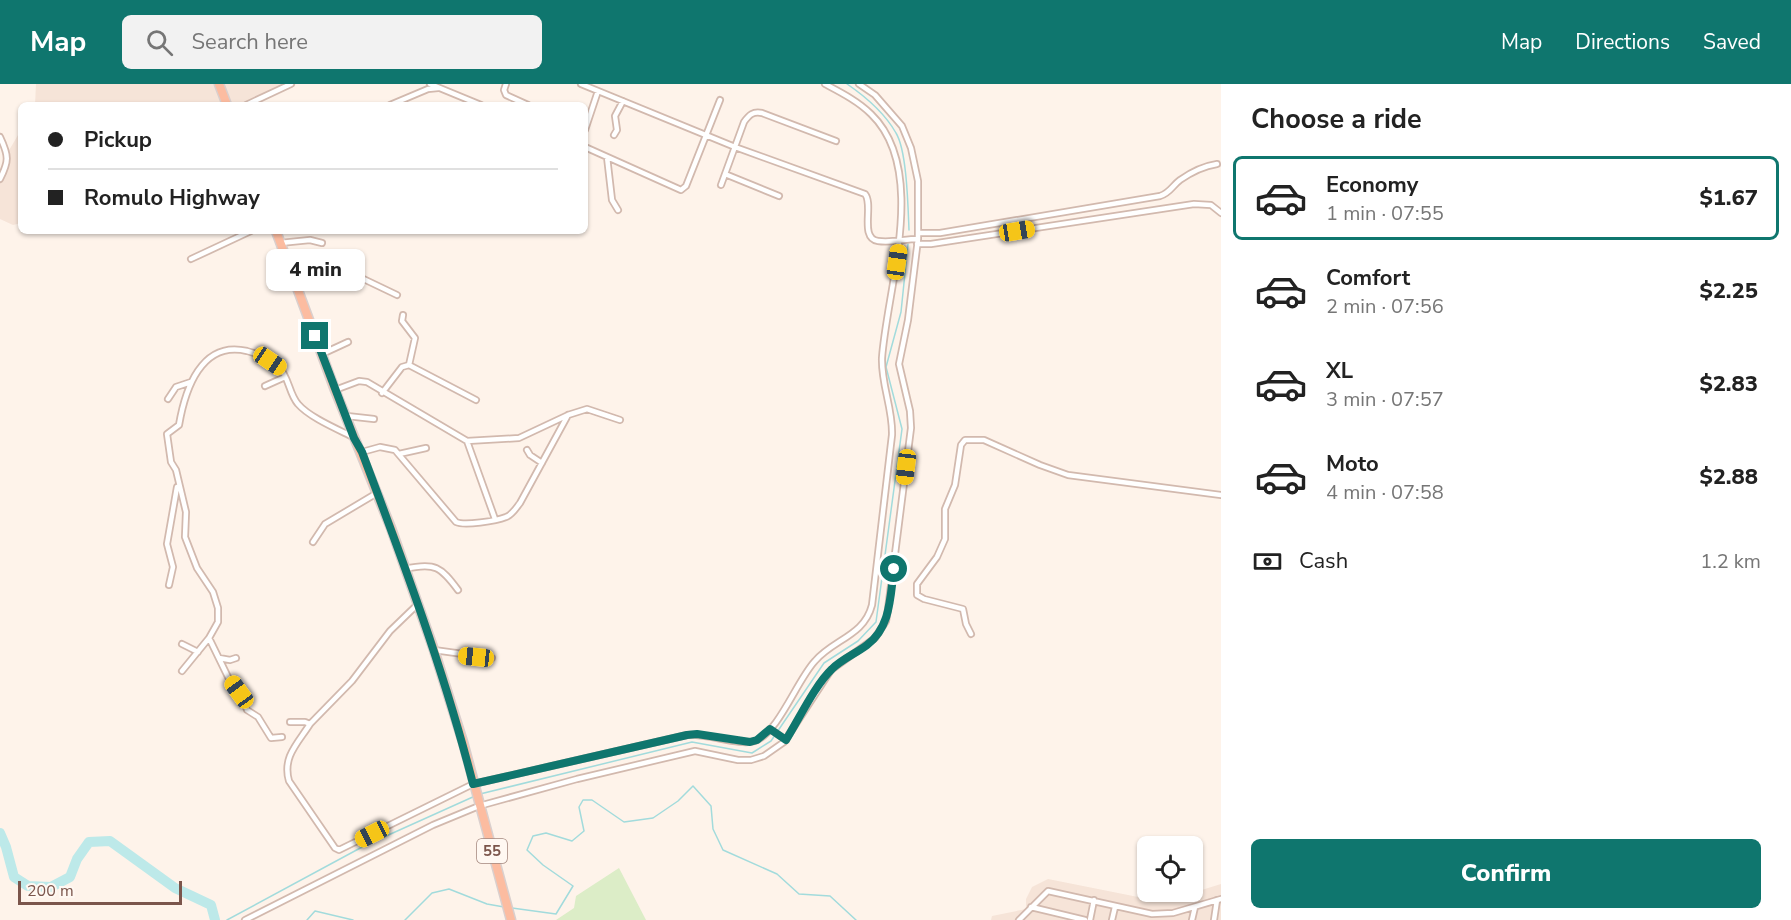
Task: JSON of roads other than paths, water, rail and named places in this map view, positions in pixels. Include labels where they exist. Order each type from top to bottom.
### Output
[{"type":"highway","points":[[219,84],[226,102]]},
{"type":"highway","name":"55","points":[[277,234],[335,390],[362,452],[434,650],[463,742],[511,919]]},
{"type":"street","points":[[252,102],[291,84]]},
{"type":"street","points":[[429,84],[473,102]]},
{"type":"street","points":[[506,84],[504,90],[506,95],[521,102]]},
{"type":"street","points":[[581,84],[735,147],[865,194],[869,200],[868,225],[875,241],[917,241],[931,244],[1194,204],[1211,205],[1221,213]]},
{"type":"street","points":[[418,604],[390,631],[352,681],[310,724],[286,765],[295,790],[335,848],[339,850],[474,785],[687,735],[697,734],[750,742],[757,740],[772,730],[813,662],[830,647],[862,626],[870,611],[892,435],[892,418],[883,377],[882,356],[900,241],[899,177],[890,140],[872,115],[825,84]]},
{"type":"street","points":[[244,920],[479,804],[695,751],[738,760],[751,760],[775,750],[831,670],[875,638],[886,621],[911,428],[910,411],[899,368],[908,320],[918,233],[918,182],[911,148],[902,126],[875,95],[859,84]]},
{"type":"street","points":[[403,102],[428,89],[438,88]]},
{"type":"street","points":[[588,119],[598,91]]},
{"type":"street","points":[[588,148],[681,190],[686,186],[720,100]]},
{"type":"street","points":[[614,135],[617,130],[615,116],[623,101]]},
{"type":"street","points":[[721,185],[748,117],[758,112],[836,141]]},
{"type":"street","points":[[0,137],[8,162],[0,179]]},
{"type":"street","points":[[607,157],[612,200],[618,210]]},
{"type":"street","points":[[918,233],[940,233],[1160,196],[1167,193],[1177,182],[1188,175],[1217,164]]},
{"type":"street","points":[[725,174],[779,196]]},
{"type":"street","points":[[191,259],[245,234]]},
{"type":"street","points":[[280,243],[310,240],[322,243]]},
{"type":"street","points":[[295,283],[344,272],[351,273],[397,295]]},
{"type":"street","points":[[403,315],[402,321],[415,338],[409,365]]},
{"type":"street","points":[[322,354],[348,342]]},
{"type":"street","points":[[182,671],[209,638],[218,622],[218,608],[213,592],[197,568],[185,537],[186,512],[166,439],[168,432],[179,425],[191,382],[200,366],[224,351],[239,349],[259,354],[280,368],[298,404],[306,412],[354,438]]},
{"type":"street","points":[[382,393],[402,368],[409,365]]},
{"type":"street","points":[[409,365],[476,400]]},
{"type":"street","points":[[265,386],[285,377]]},
{"type":"street","points":[[335,390],[363,381],[467,441],[519,438],[568,415],[587,410],[620,420]]},
{"type":"street","points":[[168,399],[176,387],[191,382]]},
{"type":"street","points":[[362,452],[380,447],[388,448],[399,454],[459,524],[506,518],[512,513],[543,463],[568,415]]},
{"type":"street","points":[[347,416],[374,419]]},
{"type":"street","points":[[971,634],[963,609],[920,598],[916,591],[917,584],[931,568],[945,538],[945,509],[952,494],[961,445],[965,440],[984,440],[1024,459],[1068,475],[1221,495]]},
{"type":"street","points":[[467,441],[495,519]]},
{"type":"street","points":[[399,454],[426,448]]},
{"type":"street","points":[[527,450],[530,455],[543,463]]},
{"type":"street","points":[[169,585],[173,567],[167,544],[178,485]]},
{"type":"street","points":[[313,542],[325,524],[377,493]]},
{"type":"street","points":[[405,569],[422,565],[441,569],[458,590]]},
{"type":"street","points":[[209,638],[247,710],[258,717],[271,738],[282,737]]},
{"type":"street","points":[[182,644],[198,652]]},
{"type":"street","points":[[434,650],[492,658]]},
{"type":"street","points":[[219,658],[230,660],[236,658]]},
{"type":"street","points":[[290,722],[310,724]]},
{"type":"street","points":[[772,730],[784,739]]},
{"type":"street","points":[[1019,920],[1048,891],[1094,900],[1151,917],[1219,899]]},
{"type":"street","points":[[1214,920],[1219,899]]},
{"type":"street","points":[[1090,920],[1094,900]]},
{"type":"street","points":[[1112,920],[1115,906]]},
{"type":"street","points":[[1031,907],[1085,920]]},
{"type":"street","points":[[1192,920],[1195,907]]},
{"type":"street","points":[[1131,920],[1133,911]]},
{"type":"street","points":[[1172,920],[1173,913]]},
{"type":"waterway","points":[[847,84],[880,112],[900,141],[906,180],[909,230]]},
{"type":"waterway","points":[[480,794],[692,742],[752,753],[771,741],[824,663],[858,641],[876,622],[902,429],[886,367],[901,312],[908,244]]},
{"type":"waterway","points":[[512,908],[556,914],[573,886],[543,865],[527,850],[533,836],[546,833],[572,841],[584,831],[579,807],[583,800],[592,800],[624,822],[653,818],[678,801],[693,786],[711,806],[713,829],[723,850],[777,874],[799,894],[830,896],[856,920]]},
{"type":"waterway","points":[[227,920],[364,846],[475,796]]},
{"type":"waterway","points":[[0,833],[14,877],[28,886],[51,887],[70,877],[77,859],[89,842],[110,841],[175,888],[211,905],[215,920]]},
{"type":"waterway","points":[[405,920],[432,893],[449,889],[487,904],[504,907]]},
{"type":"waterway","points":[[307,920],[315,911],[353,920]]}]
